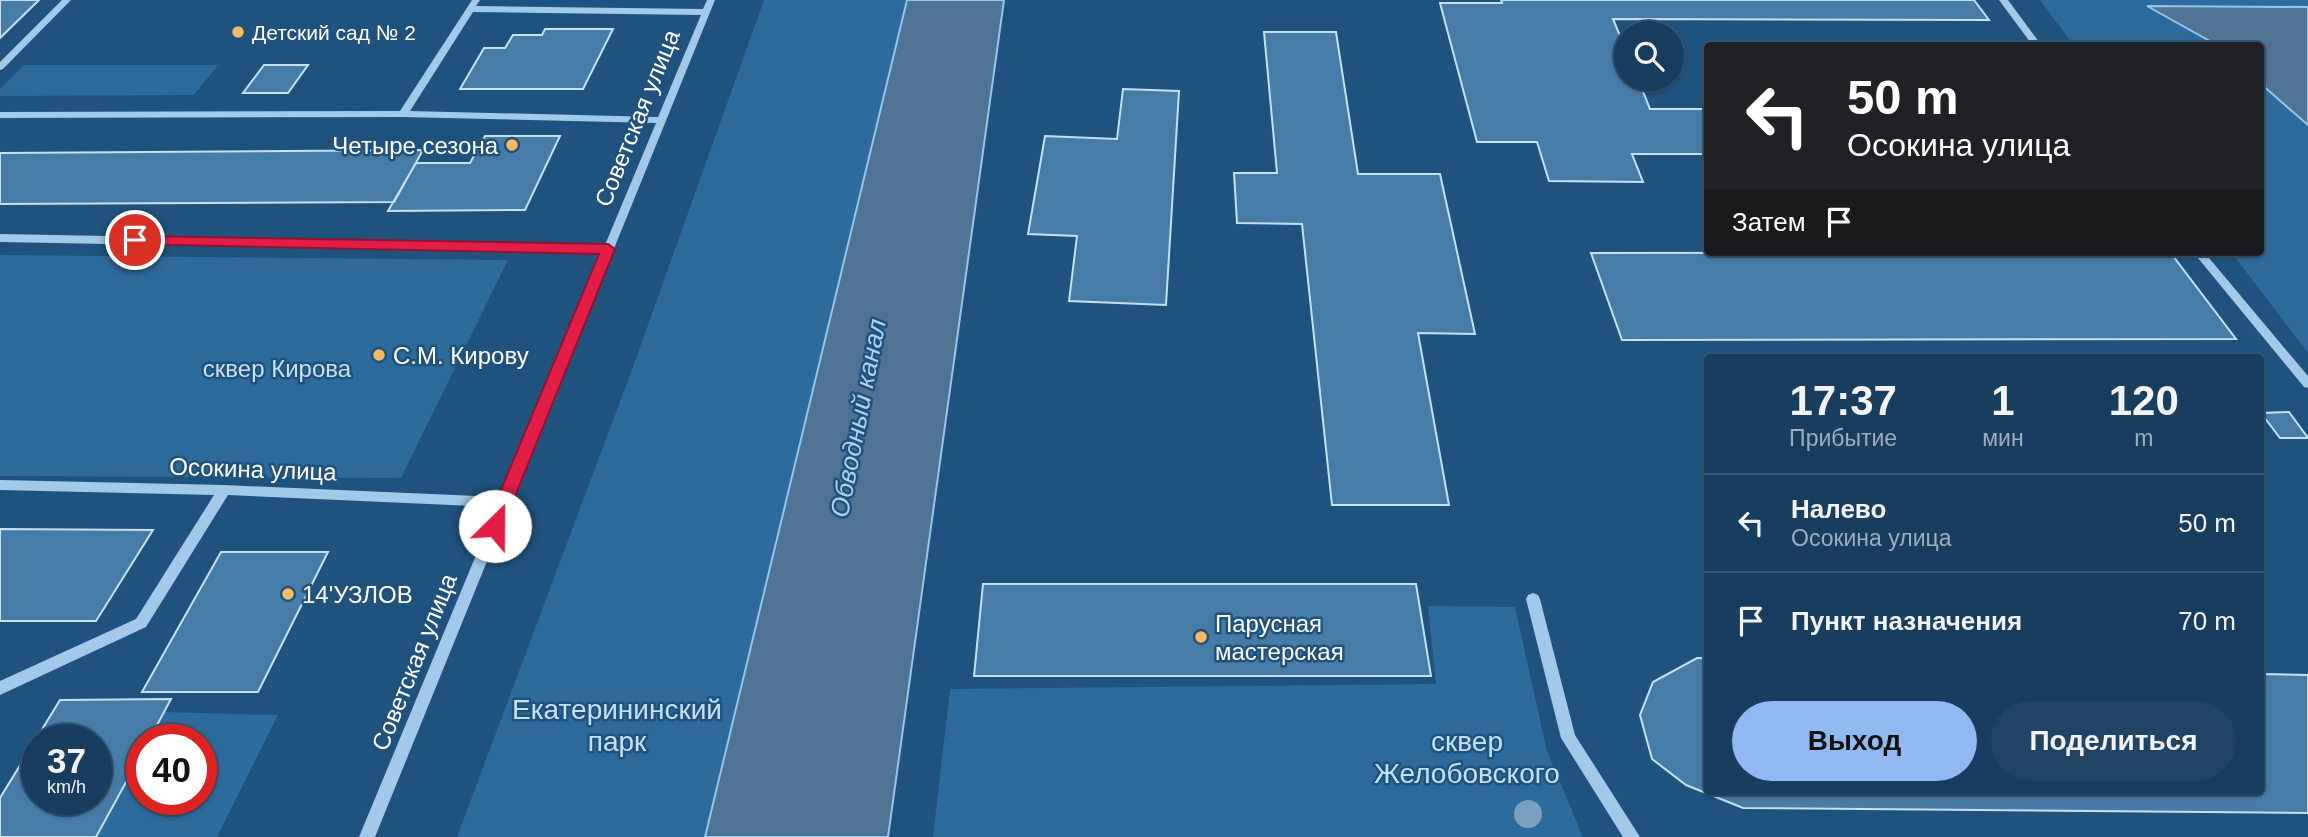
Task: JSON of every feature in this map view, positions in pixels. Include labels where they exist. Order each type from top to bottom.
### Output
[{"type":"street","points":[[0,67],[67,0]]},
{"type":"street","points":[[2003,0],[2035,42]]},
{"type":"street","points":[[473,4],[708,6]]},
{"type":"street","name":"Советская улица","points":[[366,837],[708,6]]},
{"type":"street","points":[[0,238],[608,249]]},
{"type":"street","points":[[2201,256],[2308,384]]},
{"type":"street","name":"Осокина улица","points":[[0,485],[224,490],[504,502]]},
{"type":"street","points":[[0,689],[141,623],[224,490]]},
{"type":"lane","points":[[403,114],[473,4]]},
{"type":"lane","points":[[0,115],[403,114],[661,120]]},
{"type":"lane","points":[[1534,599],[1568,738],[1632,837]]},
{"type":"green space","name":"Екатерининский парк","points":[[764,0],[907,0],[705,837],[457,837],[633,367]]},
{"type":"green space","points":[[2040,0],[2308,0],[2308,7],[2149,6],[2212,42],[2071,42]]},
{"type":"green space","points":[[24,65],[218,65],[194,95],[0,96],[0,89]]},
{"type":"green space","points":[[2264,87],[2308,125],[2308,353],[2234,256],[2264,256]]},
{"type":"green space","name":"сквер Кирова","points":[[0,255],[508,260],[401,478],[0,476]]},
{"type":"green space","name":"сквер Желобовского","points":[[1428,606],[1515,607],[1547,751],[1583,837],[933,837],[950,689],[1436,684]]},
{"type":"green space","points":[[164,712],[278,715],[217,837],[96,837],[108,815],[112,815],[112,808],[126,782],[126,815],[217,815],[217,724],[158,724]]},
{"type":"water","name":"Обводный канал","points":[[907,0],[1004,0],[888,837],[705,837]]},
{"type":"water","points":[[2147,6],[2308,7],[2308,125],[2264,87],[2264,42],[2212,42]]},
{"type":"building","points":[[0,0],[39,0],[0,38]]},
{"type":"building","points":[[1501,0],[1974,0],[1989,20],[1613,19],[1614,91],[1643,91],[1650,109],[1704,109],[1704,154],[1632,154],[1643,182],[1549,181],[1537,142],[1477,142],[1440,3],[1502,3]]},
{"type":"building","points":[[545,29],[613,29],[583,89],[460,89],[484,48],[505,48],[513,35],[542,35]]},
{"type":"building","points":[[1264,32],[1336,32],[1358,174],[1440,174],[1475,334],[1418,333],[1449,505],[1332,505],[1302,224],[1237,223],[1234,173],[1277,173]]},
{"type":"building","points":[[264,65],[308,65],[288,93],[243,93]]},
{"type":"building","points":[[1123,89],[1179,91],[1166,305],[1069,301],[1077,236],[1028,234],[1045,136],[1117,139]]},
{"type":"building","points":[[485,136],[560,136],[525,210],[388,211],[416,163],[470,163]]},
{"type":"building","points":[[423,150],[394,202],[0,204],[0,153]]},
{"type":"building","points":[[1591,253],[1704,253],[1704,256],[2173,256],[2236,339],[1622,340]]},
{"type":"building","points":[[2289,412],[2308,438],[2280,438],[2264,417],[2264,413]]},
{"type":"building","points":[[0,529],[153,530],[96,621],[0,621]]},
{"type":"building","points":[[221,552],[328,552],[258,692],[142,692]]},
{"type":"building","name":"Парусная мастерская","points":[[983,584],[1416,584],[1431,676],[974,676]]},
{"type":"building","points":[[1697,658],[1704,658],[1704,792],[1686,785],[1652,759],[1640,715],[1653,682]]},
{"type":"building","points":[[2264,674],[2308,675],[2308,813],[1743,808],[1711,795],[2264,795]]},
{"type":"building","points":[[171,699],[158,724],[126,724],[126,782],[112,808],[112,724],[45,724],[60,700]]},
{"type":"building","points":[[21,764],[21,815],[108,815],[96,837],[0,837],[0,798]]},
{"type":"place","name":"Детский сад № 2","points":[[238,32]]},
{"type":"place","name":"Четыре сезона","points":[[512,145]]},
{"type":"place","name":"С.М. Кирову","points":[[379,355]]},
{"type":"place","name":"14'УЗЛОВ","points":[[288,594]]},
{"type":"place","name":"Парусная мастерская","points":[[1201,637]]},
{"type":"route","points":[[135,240],[608,249],[495,526]]}]
